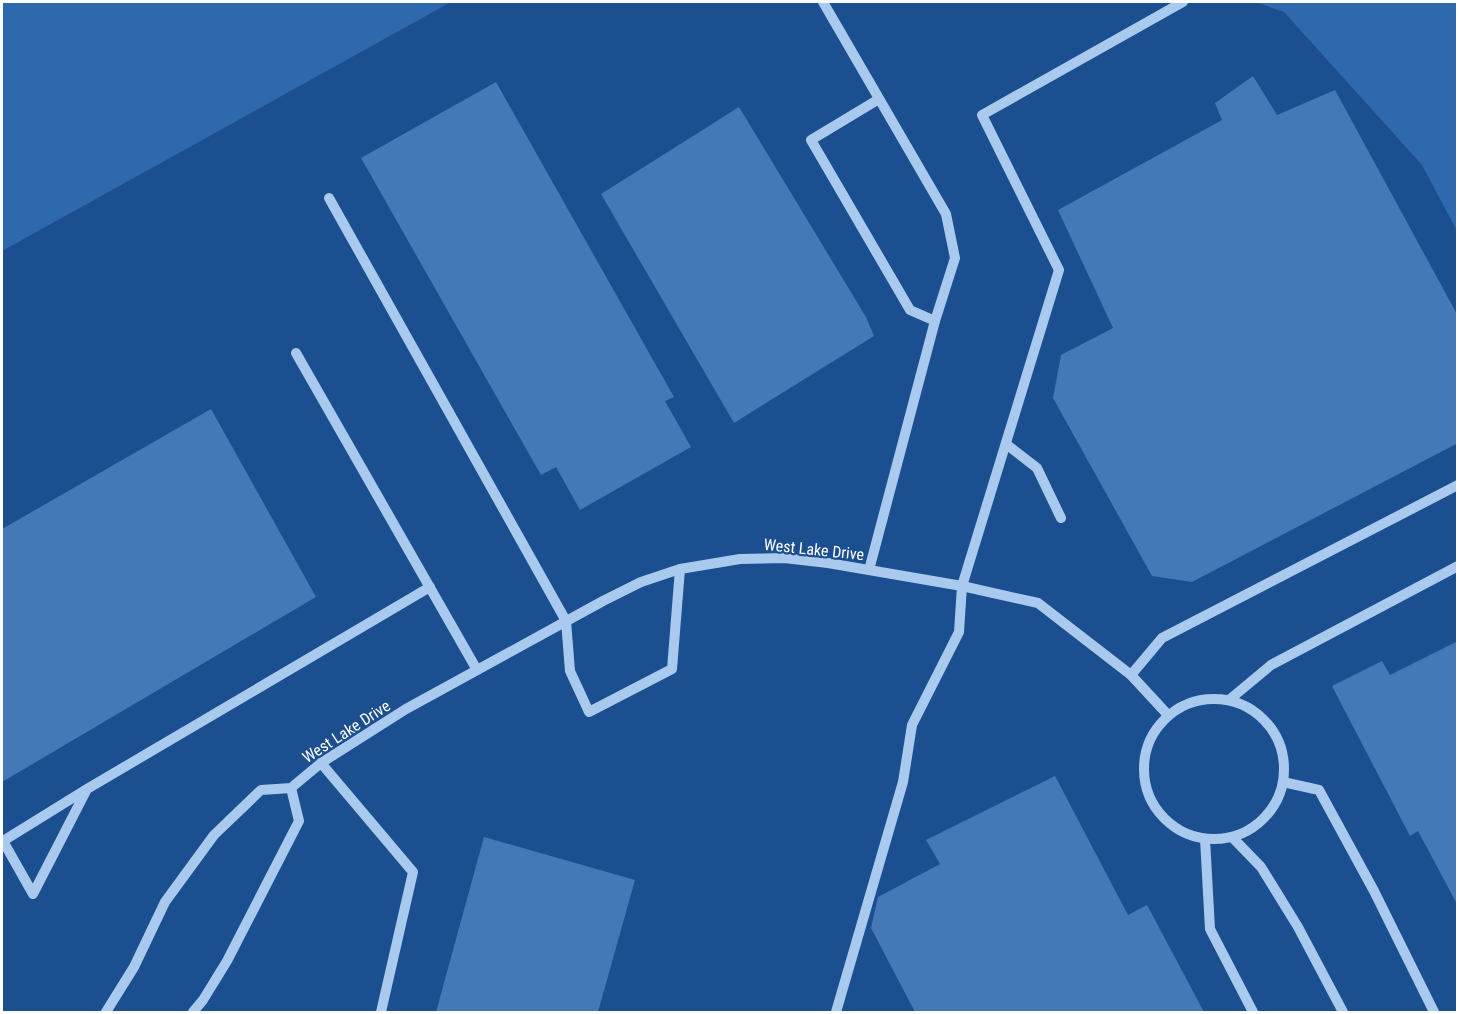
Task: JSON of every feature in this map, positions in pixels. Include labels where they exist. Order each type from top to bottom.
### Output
[{"type":"street","points":[[823,2],[946,213],[955,258],[935,321],[869,570]]},
{"type":"street","points":[[836,1012],[903,782],[912,725],[959,632],[962,586],[1059,270],[982,115],[1184,2]]},
{"type":"street","points":[[879,99],[811,140],[910,310],[935,321]]},
{"type":"street","points":[[329,198],[566,621],[570,671],[589,712],[672,669],[680,569]]},
{"type":"street","points":[[296,354],[477,670]]},
{"type":"street","points":[[1006,444],[1037,468],[1061,518]]},
{"type":"street","points":[[1131,675],[1162,638],[1458,485]]},
{"type":"street","name":"West Lake Drive","points":[[291,788],[321,763],[406,709],[641,582],[680,569],[740,559],[784,558],[828,563],[962,586],[1038,603],[1131,675],[1168,715]]},
{"type":"street","points":[[1229,700],[1271,665],[1458,566]]},
{"type":"street","points":[[87,789],[33,894],[3,841],[87,789],[430,587]]},
{"type":"street","points":[[1208,699],[1229,700],[1250,708],[1266,722],[1278,740],[1284,761],[1283,782],[1277,801],[1266,817],[1250,830],[1219,840],[1205,839],[1183,833],[1164,820],[1150,800],[1143,778],[1144,754],[1153,733],[1168,715],[1187,704],[1208,699]]},
{"type":"street","points":[[321,763],[413,872],[381,1012]]},
{"type":"street","points":[[1283,782],[1319,790],[1374,891],[1434,1012]]},
{"type":"street","points":[[106,1012],[134,967],[165,902],[213,835],[261,789],[291,788],[299,821],[227,961],[193,1012]]},
{"type":"street","points":[[1232,837],[1261,867],[1298,927],[1342,1012]]},
{"type":"street","points":[[1205,839],[1210,929],[1253,1012]]},
{"type":"shaded area","points":[[2,2],[451,2],[2,251]]},
{"type":"shaded area","points":[[1255,2],[1457,2],[1457,231],[1422,165],[1284,12]]},
{"type":"building","points":[[1253,76],[1277,115],[1335,90],[1458,316],[1458,443],[1192,582],[1152,576],[1053,398],[1061,355],[1113,328],[1058,210],[1222,120],[1215,103]]},
{"type":"building","points":[[496,82],[674,397],[665,401],[691,447],[580,510],[556,467],[541,475],[361,158]]},
{"type":"building","points":[[739,107],[866,317],[874,336],[734,423],[601,194]]},
{"type":"building","points":[[211,409],[316,597],[2,782],[2,529]]},
{"type":"building","points":[[1458,641],[1458,906],[1418,831],[1410,836],[1332,686],[1382,661],[1390,675]]},
{"type":"building","points":[[1055,776],[1128,915],[1147,905],[1204,1012],[915,1012],[871,928],[878,897],[940,864],[926,840]]},
{"type":"building","points":[[484,837],[635,880],[598,1012],[436,1012]]}]
